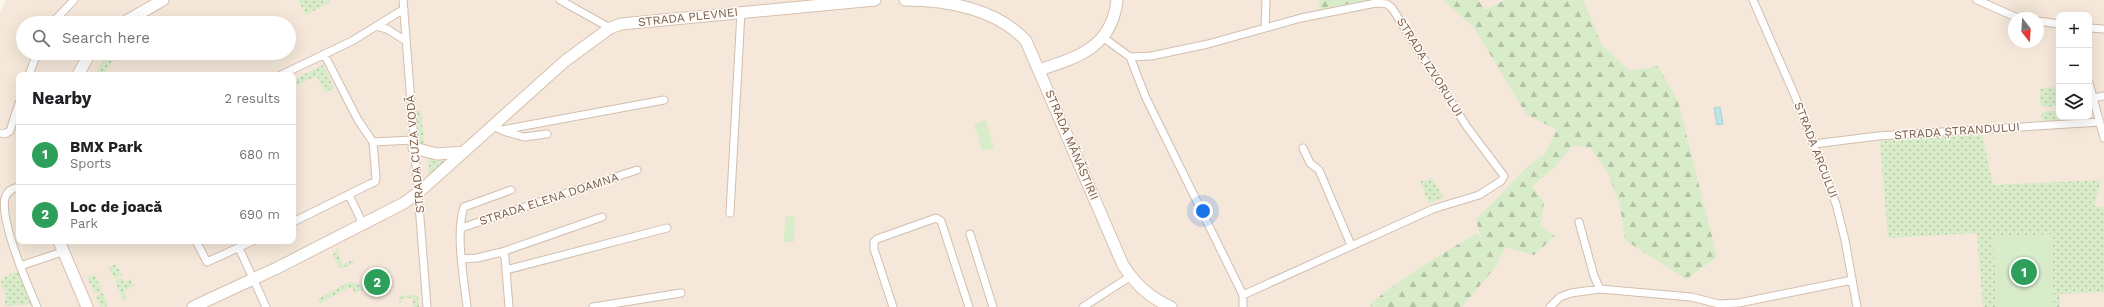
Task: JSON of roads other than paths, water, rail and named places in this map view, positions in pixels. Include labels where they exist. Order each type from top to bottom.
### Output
[{"type":"street","points":[[59,16],[74,0]]},
{"type":"street","points":[[135,16],[163,0]]},
{"type":"street","name":"STRADA CUZA VODĂ","points":[[403,0],[427,307]]},
{"type":"street","points":[[193,307],[253,279],[404,203],[419,192],[464,152],[497,128],[565,61],[610,28],[560,0]]},
{"type":"street","name":"STRADA PLEVNEI","points":[[610,28],[621,24],[874,0]]},
{"type":"street","points":[[905,0],[918,0],[971,9],[1005,23],[1026,41],[1040,70],[1076,56],[1093,47],[1104,38],[1115,15],[1117,0]]},
{"type":"street","points":[[1265,27],[1266,0]]},
{"type":"street","name":"STRADA ARCULUI","points":[[1753,0],[1796,96],[1836,204],[1858,307]]},
{"type":"street","points":[[1977,0],[2008,14]]},
{"type":"street","name":"STRADA IZVORULUI","points":[[1130,57],[1171,53],[1265,27],[1376,3],[1387,4],[1392,8],[1467,127],[1504,176],[1501,181],[1479,195],[1433,209],[1243,295]]},
{"type":"street","points":[[287,72],[352,41],[404,9]]},
{"type":"street","points":[[730,212],[741,12]]},
{"type":"street","points":[[2044,22],[2056,24]]},
{"type":"street","points":[[376,26],[387,29],[406,41]]},
{"type":"street","points":[[2092,28],[2104,29]]},
{"type":"street","points":[[1104,38],[1130,57],[1146,98],[1243,295],[1243,307]]},
{"type":"street","points":[[296,221],[375,182],[373,142],[358,120],[324,54]]},
{"type":"street","points":[[30,72],[35,60]]},
{"type":"street","points":[[80,72],[86,60]]},
{"type":"street","name":"STRADA MĂNĂSTIRII","points":[[1040,70],[1120,258],[1131,276],[1152,297],[1171,307]]},
{"type":"street","points":[[2089,84],[2104,138]]},
{"type":"street","points":[[2093,98],[2104,96]]},
{"type":"street","points":[[497,128],[664,100]]},
{"type":"street","points":[[2,133],[10,131],[16,112]]},
{"type":"street","name":"STRADA ȘTRANDULUI","points":[[1814,144],[1878,136],[2100,122]]},
{"type":"street","points":[[497,128],[524,137],[547,134]]},
{"type":"street","points":[[373,142],[414,144],[437,154],[464,152]]},
{"type":"street","points":[[1303,148],[1310,163],[1319,170],[1351,245]]},
{"type":"street","name":"STRADA ELENA DOAMNA","points":[[461,228],[637,170]]},
{"type":"street","points":[[16,188],[9,192],[5,197],[4,206],[6,222],[20,266],[37,307]]},
{"type":"street","name":"STRADA ELENA DOAMNA","points":[[462,259],[461,218],[464,207],[511,190]]},
{"type":"street","points":[[349,195],[363,224]]},
{"type":"street","points":[[467,307],[462,259],[477,258],[502,252],[602,217]]},
{"type":"street","points":[[893,307],[874,249],[874,242],[878,239],[936,218],[941,221],[969,307]]},
{"type":"street","points":[[1579,222],[1594,276],[1600,288]]},
{"type":"street","points":[[506,270],[667,228]]},
{"type":"street","points":[[970,234],[993,307]]},
{"type":"street","points":[[198,244],[207,262],[247,244]]},
{"type":"street","points":[[20,266],[60,246],[87,307]]},
{"type":"street","points":[[239,248],[266,307]]},
{"type":"street","points":[[502,252],[505,257],[509,307]]},
{"type":"street","points":[[1084,307],[1094,304],[1131,276]]},
{"type":"street","points":[[1550,307],[1560,297],[1571,293],[1600,288],[1691,297],[1719,304],[1746,305],[1852,280]]},
{"type":"street","points":[[594,307],[681,293]]},
{"type":"water","points":[[1720,107],[1723,124],[1717,125],[1714,108]]},
{"type":"place","name":"BMX Park","points":[[2024,272]]},
{"type":"place","name":"Loc de joacă","points":[[377,282]]}]
